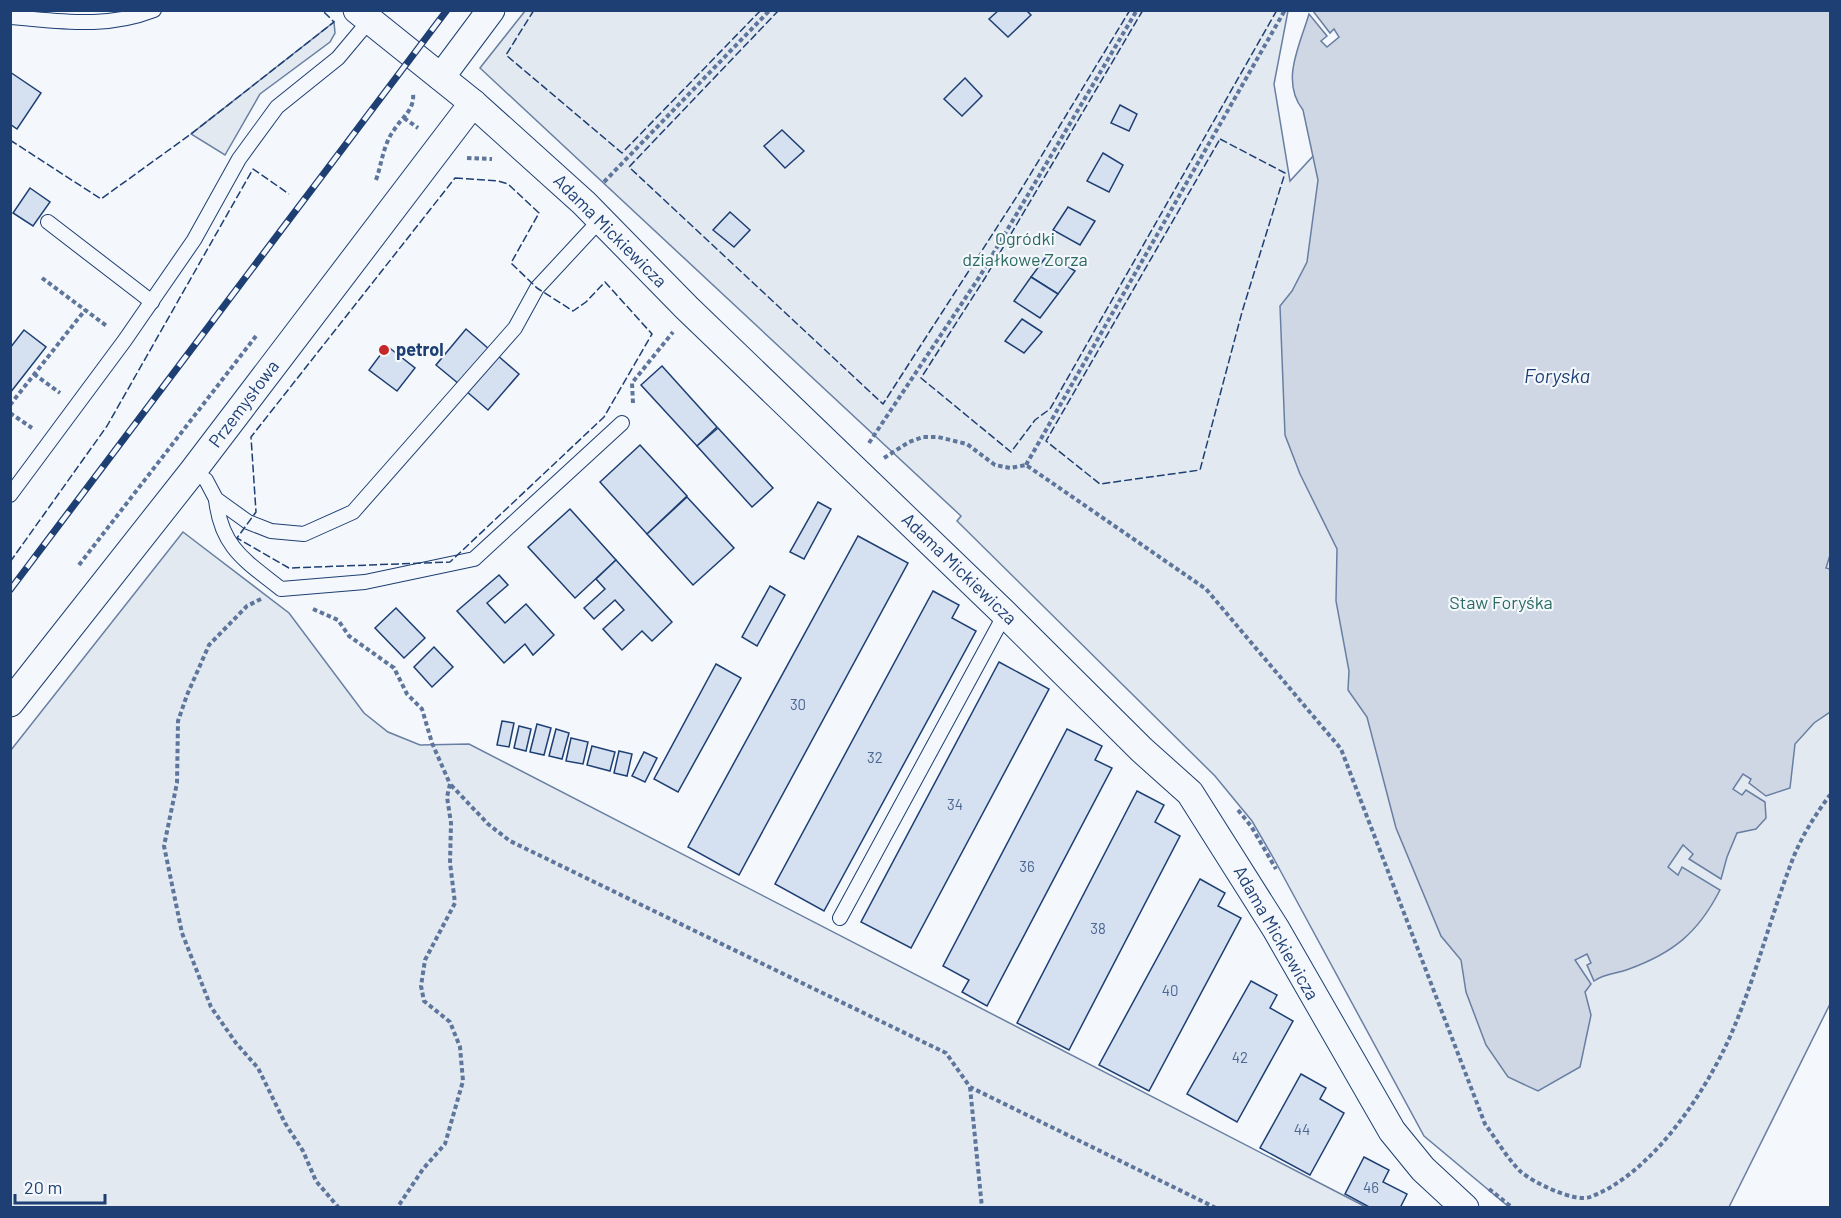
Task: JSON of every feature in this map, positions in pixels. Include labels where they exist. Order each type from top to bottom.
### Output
[{"type":"street","points":[[431,69],[491,10]]},
{"type":"street","name":"Adama Mickiewicza","points":[[363,16],[474,102],[592,211],[687,308],[1005,614],[1142,750],[1190,793],[1276,929],[1392,1131],[1423,1169],[1465,1208]]},
{"type":"street","name":"Przemysłowa","points":[[10,703],[193,471],[474,102]]},
{"type":"lane","points":[[10,17],[101,24],[123,21],[154,10]]},
{"type":"lane","points":[[10,495],[152,302],[194,240],[238,159],[277,106],[338,58],[363,16]]},
{"type":"lane","points":[[216,498],[248,522],[271,531],[304,534],[353,512],[515,328],[537,288],[592,211]]},
{"type":"lane","points":[[48,222],[152,302]]},
{"type":"lane","points":[[193,471],[206,480],[216,498],[222,525],[235,552],[281,589],[365,582],[474,559],[622,423]]},
{"type":"lane","points":[[840,918],[1005,614]]},
{"type":"path","points":[[592,211],[770,10]]},
{"type":"path","points":[[869,443],[980,276],[1137,10]]},
{"type":"path","points":[[1026,465],[1285,10]]},
{"type":"path","points":[[370,189],[376,181],[392,132],[410,112],[413,105],[412,85],[431,69]]},
{"type":"path","points":[[42,278],[125,340]]},
{"type":"path","points":[[633,413],[632,383],[666,344],[687,308]]},
{"type":"path","points":[[10,405],[86,310]]},
{"type":"path","points":[[76,568],[257,335]]},
{"type":"path","points":[[34,374],[65,396]]},
{"type":"path","points":[[10,413],[39,434]]},
{"type":"path","points":[[884,458],[909,442],[923,437],[938,437],[967,444],[995,465],[1010,468],[1026,465],[1206,589],[1341,749],[1485,1124],[1521,1172],[1566,1196],[1589,1198],[1637,1171],[1682,1118],[1715,1067],[1737,1021],[1793,859],[1815,816],[1830,795]]},
{"type":"path","points":[[339,1208],[316,1181],[303,1151],[285,1124],[258,1068],[236,1043],[212,1007],[182,933],[164,846],[177,783],[178,722],[199,664],[209,645],[247,606],[281,589],[320,613],[338,620],[349,636],[394,668],[407,694],[422,709],[432,743],[450,784],[488,824],[510,841],[946,1053],[970,1087],[1216,1208]]},
{"type":"path","points":[[397,1208],[423,1169],[445,1144],[463,1081],[460,1047],[450,1022],[424,1001],[421,986],[424,960],[455,903],[450,863],[451,823],[447,797],[450,784]]},
{"type":"path","points":[[970,1087],[982,1208]]},
{"type":"green space","name":"Staw Foryśka","points":[[525,11],[1288,11],[1274,84],[1290,181],[1431,28],[1830,11],[1830,1004],[1729,1207],[1509,1207],[1424,1136],[1252,821],[1215,776],[957,521],[961,516],[480,68]]},
{"type":"green space","points":[[334,22],[335,33],[330,42],[260,94],[225,155],[191,134]]},
{"type":"green space","points":[[183,532],[289,613],[364,713],[388,732],[420,745],[469,744],[1366,1207],[11,1207],[11,750]]},
{"type":"water","name":"Foryska","points":[[1313,11],[1830,11],[1830,555],[1826,568],[1830,569],[1830,712],[1814,723],[1795,744],[1790,788],[1766,796],[1749,783],[1751,779],[1743,774],[1733,789],[1742,795],[1746,790],[1765,802],[1766,818],[1756,829],[1737,833],[1721,879],[1689,859],[1693,854],[1683,845],[1668,867],[1678,875],[1682,867],[1720,890],[1703,918],[1683,940],[1645,963],[1594,981],[1587,965],[1591,963],[1587,954],[1575,960],[1591,984],[1585,992],[1591,1015],[1580,1067],[1538,1091],[1508,1077],[1486,1045],[1466,992],[1461,960],[1441,936],[1396,828],[1367,717],[1348,690],[1349,671],[1336,601],[1337,549],[1300,474],[1285,435],[1280,306],[1292,291],[1307,262],[1318,180],[1303,110],[1296,99],[1292,75],[1297,50],[1309,14],[1327,36],[1321,41],[1327,47],[1339,37],[1334,29],[1330,33]]},
{"type":"building","points":[[999,10],[1026,10],[1031,15],[1008,37],[989,19]]},
{"type":"building","points":[[10,72],[41,93],[17,129],[10,124]]},
{"type":"building","points":[[965,78],[982,96],[962,116],[944,99]]},
{"type":"building","points":[[1120,105],[1137,114],[1129,131],[1111,123]]},
{"type":"building","points":[[782,130],[804,151],[785,168],[764,146]]},
{"type":"building","points":[[1103,153],[1123,165],[1109,192],[1087,181]]},
{"type":"building","points":[[30,188],[50,202],[33,226],[13,213]]},
{"type":"building","points":[[1068,207],[1095,221],[1080,245],[1053,230]]},
{"type":"building","points":[[730,212],[750,230],[734,247],[713,230]]},
{"type":"building","points":[[1048,254],[1075,271],[1058,294],[1031,277]]},
{"type":"building","points":[[1031,277],[1058,294],[1040,318],[1014,301]]},
{"type":"building","points":[[1022,319],[1042,332],[1024,353],[1005,341]]},
{"type":"building","points":[[466,329],[489,349],[459,384],[436,365]]},
{"type":"building","points":[[24,330],[46,347],[10,393],[10,348]]},
{"type":"building","points":[[387,346],[415,368],[397,391],[369,370]]},
{"type":"building","points":[[497,355],[519,374],[488,410],[466,391]]},
{"type":"building","points":[[662,366],[717,427],[697,446],[641,385]]},
{"type":"building","points":[[718,428],[773,488],[752,507],[697,446]]},
{"type":"building","points":[[640,445],[687,496],[647,534],[600,482]]},
{"type":"building","points":[[687,497],[734,548],[693,585],[647,534]]},
{"type":"building","points":[[818,502],[831,509],[804,559],[790,552]]},
{"type":"building","points":[[570,509],[616,560],[575,598],[528,547]]},
{"type":"building","points":[[858,536],[908,563],[739,875],[688,847]]},
{"type":"building","points":[[616,560],[672,622],[652,641],[642,631],[622,650],[603,629],[624,610],[615,600],[594,619],[584,608],[605,589],[596,579]]},
{"type":"building","points":[[499,575],[508,585],[487,603],[505,623],[526,604],[554,635],[533,655],[525,644],[504,663],[457,611]]},
{"type":"building","points":[[770,586],[785,595],[757,646],[742,637]]},
{"type":"building","points":[[933,591],[959,605],[952,618],[976,631],[824,911],[775,884]]},
{"type":"building","points":[[396,608],[425,638],[404,658],[375,628]]},
{"type":"building","points":[[434,647],[453,667],[432,687],[414,667]]},
{"type":"building","points":[[999,662],[1049,689],[911,948],[861,922]]},
{"type":"building","points":[[716,664],[741,678],[678,792],[654,779]]},
{"type":"building","points":[[502,721],[514,723],[509,747],[497,745]]},
{"type":"building","points":[[537,724],[551,728],[544,755],[530,752]]},
{"type":"building","points":[[519,726],[531,729],[526,751],[514,748]]},
{"type":"building","points":[[556,729],[569,733],[562,759],[549,756]]},
{"type":"building","points":[[1067,729],[1102,746],[1095,760],[1112,768],[987,1006],[962,992],[969,980],[943,966]]},
{"type":"building","points":[[571,738],[588,742],[583,764],[566,761]]},
{"type":"building","points":[[592,746],[615,752],[610,771],[587,765]]},
{"type":"building","points":[[619,751],[632,754],[627,776],[614,773]]},
{"type":"building","points":[[644,752],[657,758],[645,782],[632,776]]},
{"type":"building","points":[[1137,791],[1164,805],[1155,822],[1180,836],[1069,1050],[1017,1023]]},
{"type":"building","points":[[1200,879],[1225,893],[1218,906],[1241,918],[1149,1091],[1099,1065]]},
{"type":"building","points":[[1251,981],[1277,995],[1270,1008],[1293,1021],[1237,1122],[1187,1094]]},
{"type":"building","points":[[1301,1074],[1326,1088],[1320,1099],[1344,1113],[1310,1175],[1260,1148]]},
{"type":"building","points":[[1364,1157],[1389,1170],[1383,1182],[1407,1194],[1400,1208],[1371,1208],[1345,1194]]},
{"type":"railway","points":[[10,590],[447,10]]},
{"type":"fence","points":[[10,140],[101,199],[191,134],[334,22],[322,10]]},
{"type":"fence","points":[[534,10],[506,55],[622,153],[761,10]]},
{"type":"fence","points":[[779,10],[629,167],[883,404],[1019,193],[1130,10]]},
{"type":"fence","points":[[1143,10],[985,278],[921,378],[1011,452],[1035,420],[1050,409],[1277,10]]},
{"type":"fence","points":[[1220,139],[1285,173],[1242,312],[1200,470],[1100,484],[1046,441],[1220,139]]},
{"type":"fence","points":[[10,562],[107,426],[253,169],[289,194]]},
{"type":"fence","points":[[455,178],[498,181],[508,184],[539,213],[511,263],[537,288],[573,311],[586,302],[605,282],[652,334],[604,417],[450,562],[289,568],[237,538],[256,512],[251,437],[455,178]]},
{"type":"place","name":"petrol","points":[[384,350]]},
{"type":"park label","name":"Ogródki działkowe Zorza","points":[[1025,249]]}]
